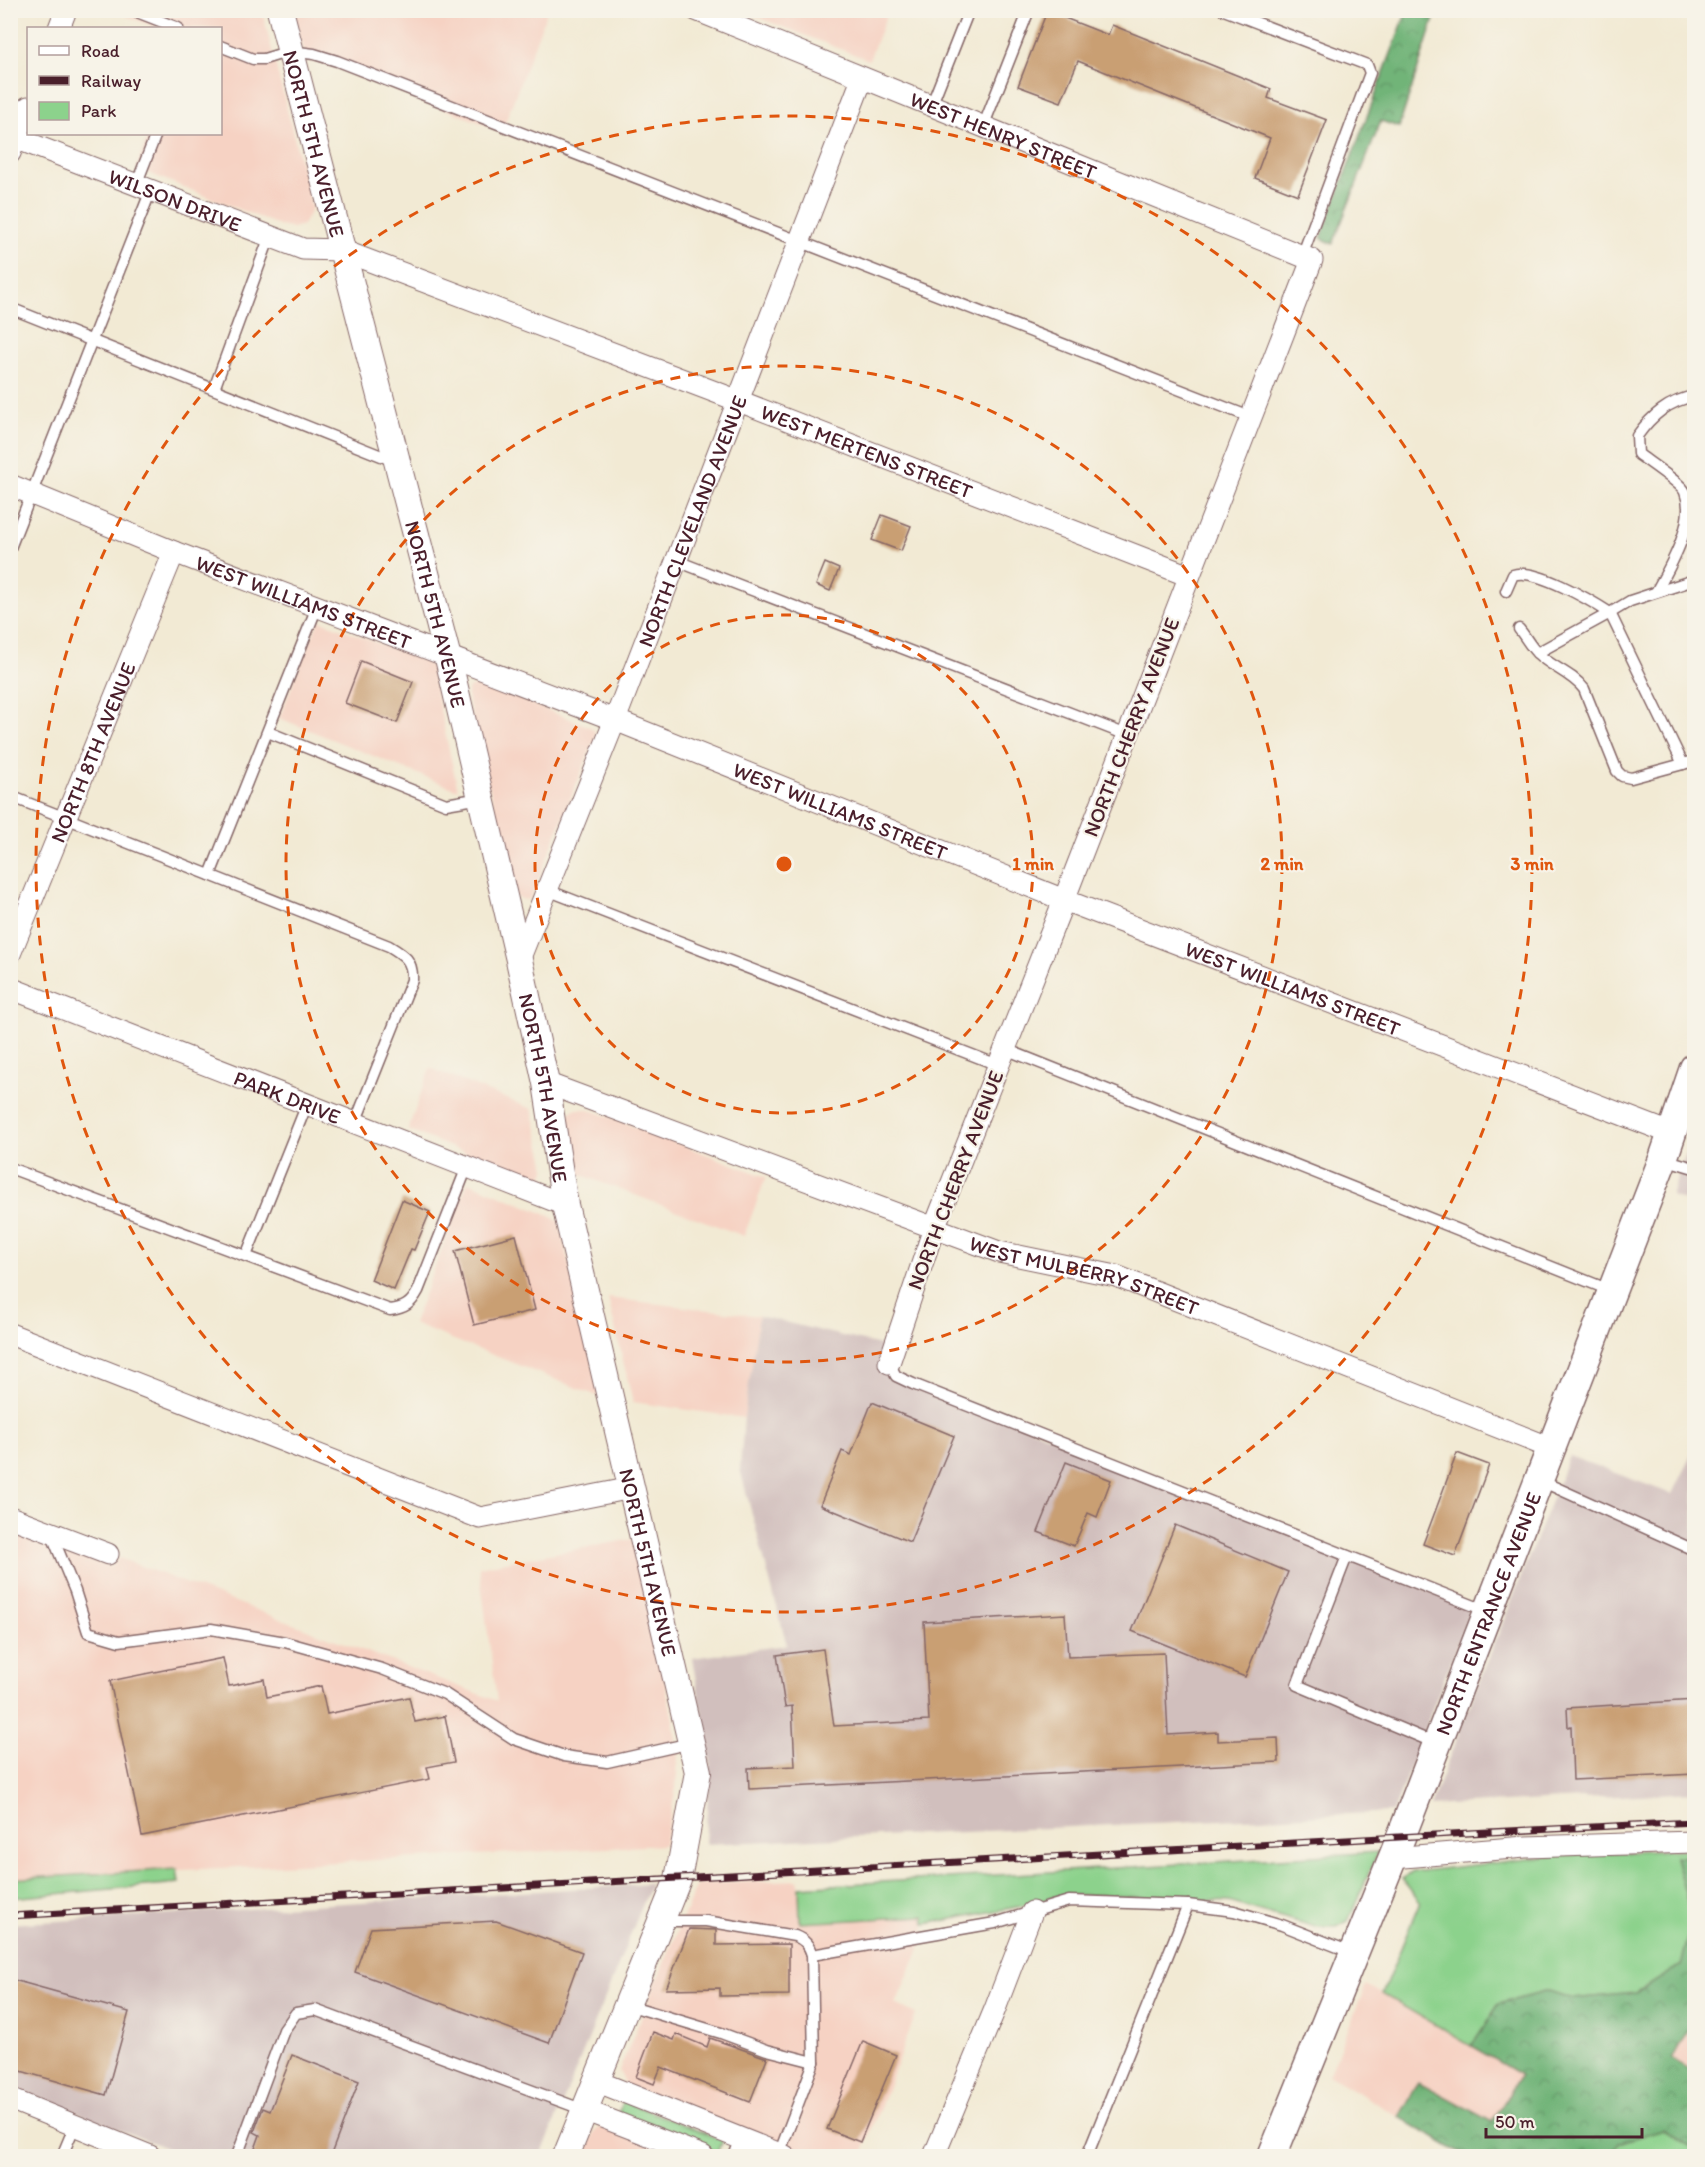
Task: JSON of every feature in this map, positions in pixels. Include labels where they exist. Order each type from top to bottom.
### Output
[{"type":"main road","name":"NORTH ENTRANCE AVENUE","points":[[1272,2157],[1392,1858],[1668,1146],[1695,1068]]},
{"type":"street","points":[[59,27],[66,10]]},
{"type":"street","name":"NORTH 5TH AVENUE","points":[[280,10],[448,658],[546,1083],[565,1205],[698,1772],[678,1879],[566,2157]]},
{"type":"street","name":"WEST HENRY STREET","points":[[696,10],[1307,258]]},
{"type":"street","name":"NORTH CLEVELAND AVENUE","points":[[519,960],[677,561],[862,79]]},
{"type":"street","points":[[12,142],[27,109]]},
{"type":"street","name":"WILSON DRIVE","points":[[12,142],[143,188],[303,249],[341,250]]},
{"type":"street","name":"WEST MERTENS STREET","points":[[341,250],[739,401],[1189,576]]},
{"type":"street","name":"NORTH CHERRY AVENUE","points":[[889,1363],[934,1228],[1189,576],[1250,417],[1307,258]]},
{"type":"street","name":"WEST WILLIAMS STREET","points":[[10,485],[317,608],[615,720],[1668,1146]]},
{"type":"street","name":"NORTH 8TH AVENUE","points":[[10,954],[174,552]]},
{"type":"street","name":"PARK DRIVE","points":[[10,988],[565,1205]]},
{"type":"street","name":"WEST MULBERRY STREET","points":[[546,1083],[999,1252],[1116,1276],[1551,1448]]},
{"type":"street","points":[[10,1334],[480,1518],[632,1488]]},
{"type":"street","points":[[10,1517],[108,1554]]},
{"type":"street","points":[[1392,1858],[1525,1847],[1695,1842]]},
{"type":"street","points":[[934,2157],[1032,1912]]},
{"type":"street","points":[[596,2081],[737,2148],[782,2155]]},
{"type":"street","points":[[10,2099],[150,2157]]},
{"type":"street","points":[[584,2110],[703,2157]]},
{"type":"lane","points":[[132,10],[175,27]]},
{"type":"lane","points":[[930,106],[969,10]]},
{"type":"lane","points":[[983,127],[1029,10]]},
{"type":"lane","points":[[1224,10],[1367,65],[1370,73],[1307,258]]},
{"type":"lane","points":[[222,47],[254,59],[264,59],[290,51],[314,54],[338,61],[1250,417]]},
{"type":"lane","points":[[10,548],[92,340],[143,188],[156,135]]},
{"type":"lane","points":[[214,389],[270,236]]},
{"type":"lane","points":[[10,308],[397,462]]},
{"type":"lane","points":[[1656,592],[1674,559],[1689,512],[1684,490],[1638,454],[1637,436],[1651,417],[1682,399],[1695,396]]},
{"type":"lane","points":[[677,561],[1127,735]]},
{"type":"lane","points":[[1506,591],[1512,575],[1525,573],[1578,592],[1610,613],[1683,764]]},
{"type":"lane","points":[[1537,653],[1630,601],[1695,580]]},
{"type":"lane","points":[[210,875],[317,608]]},
{"type":"lane","points":[[1519,629],[1537,653],[1576,679],[1584,689],[1617,771],[1622,776],[1631,778],[1695,760]]},
{"type":"lane","points":[[268,732],[446,804],[481,798]]},
{"type":"lane","points":[[10,796],[388,946],[405,956],[412,969],[412,980],[355,1123]]},
{"type":"lane","points":[[547,890],[1002,1057],[1612,1291]]},
{"type":"lane","points":[[246,1256],[306,1104]]},
{"type":"lane","points":[[1668,1146],[1695,1168]]},
{"type":"lane","points":[[10,1168],[390,1310],[403,1308],[412,1302],[418,1292],[467,1167]]},
{"type":"lane","points":[[889,1363],[896,1376],[913,1384],[1487,1612]]},
{"type":"lane","points":[[1538,1480],[1695,1550]]},
{"type":"lane","points":[[51,1532],[75,1591],[88,1632],[119,1641],[211,1629],[285,1642],[382,1669],[446,1694],[514,1739],[564,1756],[608,1761],[691,1743]]},
{"type":"lane","points":[[1347,1556],[1297,1685],[1436,1744]]},
{"type":"lane","points":[[812,1955],[995,1923],[1069,1901],[1188,1905],[1234,1911],[1282,1925],[1354,1953]]},
{"type":"lane","points":[[1087,2157],[1188,1905]]},
{"type":"lane","points":[[660,1921],[706,1921],[795,1936],[809,1947],[812,1955],[814,2062],[782,2155]]},
{"type":"lane","points":[[627,2004],[721,2033],[766,2050],[814,2062]]},
{"type":"lane","points":[[237,2157],[284,2030],[296,2013],[315,2010],[584,2110]]},
{"type":"lane","points":[[62,2157],[75,2125]]},
{"type":"shaded area","points":[[113,11],[262,11],[312,208],[303,225],[292,228],[281,226],[136,168],[149,135],[222,135],[222,27],[155,27]]},
{"type":"shaded area","points":[[293,11],[547,11],[502,131],[330,65],[307,61]]},
{"type":"shaded area","points":[[742,11],[888,11],[869,60]]},
{"type":"shaded area","points":[[319,620],[430,665],[458,790],[279,718]]},
{"type":"shaded area","points":[[475,685],[485,686],[588,726],[595,731],[595,738],[528,900],[516,896],[467,695],[469,688]]},
{"type":"shaded area","points":[[430,1068],[532,1109],[545,1163],[545,1171],[541,1179],[534,1180],[408,1130]]},
{"type":"shaded area","points":[[574,1109],[593,1111],[766,1177],[744,1236],[579,1174],[568,1122],[569,1114]]},
{"type":"shaded area","points":[[1694,1131],[1694,1204],[1671,1196]]},
{"type":"shaded area","points":[[468,1182],[550,1216],[559,1222],[600,1397],[413,1324]]},
{"type":"shaded area","points":[[608,1298],[759,1316],[744,1418],[633,1402]]},
{"type":"shaded area","points":[[759,1316],[884,1346],[887,1370],[1471,1608],[1393,1812],[705,1844],[710,1760],[692,1658],[787,1645],[740,1469],[744,1418]]},
{"type":"shaded area","points":[[1694,1449],[1694,1792],[1430,1806],[1569,1456],[1672,1494]]},
{"type":"shaded area","points":[[10,1529],[112,1567],[119,1558],[497,1701],[479,1567],[633,1539],[673,1720],[678,1754],[676,1788],[664,1845],[11,1879]]},
{"type":"shaded area","points":[[798,1880],[801,1923],[925,1916],[924,1937],[896,2004],[916,2014],[861,2156],[807,2156],[626,2085],[619,2071],[697,1884]]},
{"type":"shaded area","points":[[651,1884],[541,2156],[187,2156],[11,2087],[10,1924]]},
{"type":"shaded area","points":[[1366,1985],[1522,2075],[1492,2122],[1419,2082],[1399,2117],[1329,2075]]},
{"type":"shaded area","points":[[1694,2019],[1694,2072],[1672,2059]]},
{"type":"shaded area","points":[[601,2127],[682,2156],[585,2156],[595,2131]]},
{"type":"green space","points":[[1407,11],[1430,11],[1435,16],[1399,127],[1381,121],[1333,244],[1321,238]]},
{"type":"green space","points":[[1694,1849],[1694,1856],[1675,1857],[1693,1921],[1681,1965],[1636,1993],[1573,1999],[1549,1991],[1499,2004],[1471,2046],[1382,1994],[1420,1902],[1402,1879],[1413,1872],[1563,1855]]},
{"type":"green space","points":[[1378,1852],[1348,1921],[1336,1927],[1316,1927],[1229,1902],[1096,1895],[1057,1896],[1033,1904],[925,1924],[924,1916],[800,1923],[799,1887]]},
{"type":"green space","points":[[1694,1856],[1694,2019],[1672,2059],[1694,2072],[1694,2148],[1663,2129],[1618,2143],[1611,2156],[1465,2156],[1399,2117],[1419,2082],[1492,2122],[1521,2075],[1471,2046],[1499,2004],[1549,1991],[1573,1999],[1636,1993],[1681,1965],[1693,1921],[1675,1857]]},
{"type":"green space","points":[[177,1869],[179,1883],[11,1898],[11,1879]]},
{"type":"green space","points":[[623,2101],[722,2140],[717,2153],[618,2114]]},
{"type":"green space","points":[[1663,2129],[1694,2148],[1694,2156],[1611,2156],[1618,2143]]},
{"type":"building","points":[[1047,11],[1108,35],[1112,25],[1271,89],[1268,98],[1327,120],[1298,195],[1255,178],[1270,138],[1078,61],[1061,102],[1018,86]]},
{"type":"building","points":[[882,515],[911,526],[901,551],[872,540]]},
{"type":"building","points":[[825,563],[839,569],[830,591],[816,585]]},
{"type":"building","points":[[361,661],[413,682],[397,723],[345,703]]},
{"type":"building","points":[[402,1200],[430,1212],[394,1290],[371,1280]]},
{"type":"building","points":[[516,1235],[535,1310],[474,1325],[455,1251]]},
{"type":"building","points":[[872,1402],[954,1436],[910,1542],[820,1505],[842,1451],[851,1455]]},
{"type":"building","points":[[1457,1453],[1489,1465],[1455,1556],[1423,1544]]},
{"type":"building","points":[[1066,1462],[1111,1480],[1097,1517],[1088,1513],[1074,1546],[1038,1532]]},
{"type":"building","points":[[1175,1525],[1288,1572],[1245,1677],[1132,1631]]},
{"type":"building","points":[[1065,1614],[1068,1657],[1164,1653],[1168,1735],[1218,1732],[1218,1741],[1278,1738],[1279,1762],[749,1789],[748,1768],[795,1766],[792,1706],[785,1707],[777,1655],[823,1649],[834,1726],[929,1721],[924,1622]]},
{"type":"building","points":[[223,1658],[229,1686],[264,1679],[267,1697],[321,1686],[327,1714],[409,1697],[415,1722],[445,1716],[454,1762],[427,1767],[430,1779],[142,1836],[110,1681]]},
{"type":"building","points":[[1695,1700],[1695,1774],[1573,1780],[1571,1726],[1568,1727],[1567,1708]]},
{"type":"building","points":[[496,1921],[582,1952],[549,2043],[355,1972],[371,1928]]},
{"type":"building","points":[[689,1929],[716,1930],[716,1945],[789,1944],[789,1995],[720,1996],[720,1988],[666,1989]]},
{"type":"building","points":[[10,1979],[129,2012],[106,2095],[10,2068]]},
{"type":"building","points":[[653,2032],[674,2040],[676,2034],[707,2047],[710,2038],[767,2058],[750,2102],[661,2067],[654,2084],[636,2077]]},
{"type":"building","points":[[863,2041],[896,2055],[860,2142],[827,2129]]},
{"type":"building","points":[[292,2055],[359,2081],[330,2157],[252,2157],[260,2135],[254,2132],[263,2108],[270,2111]]},
{"type":"railway","points":[[10,1916],[1694,1822]]}]
